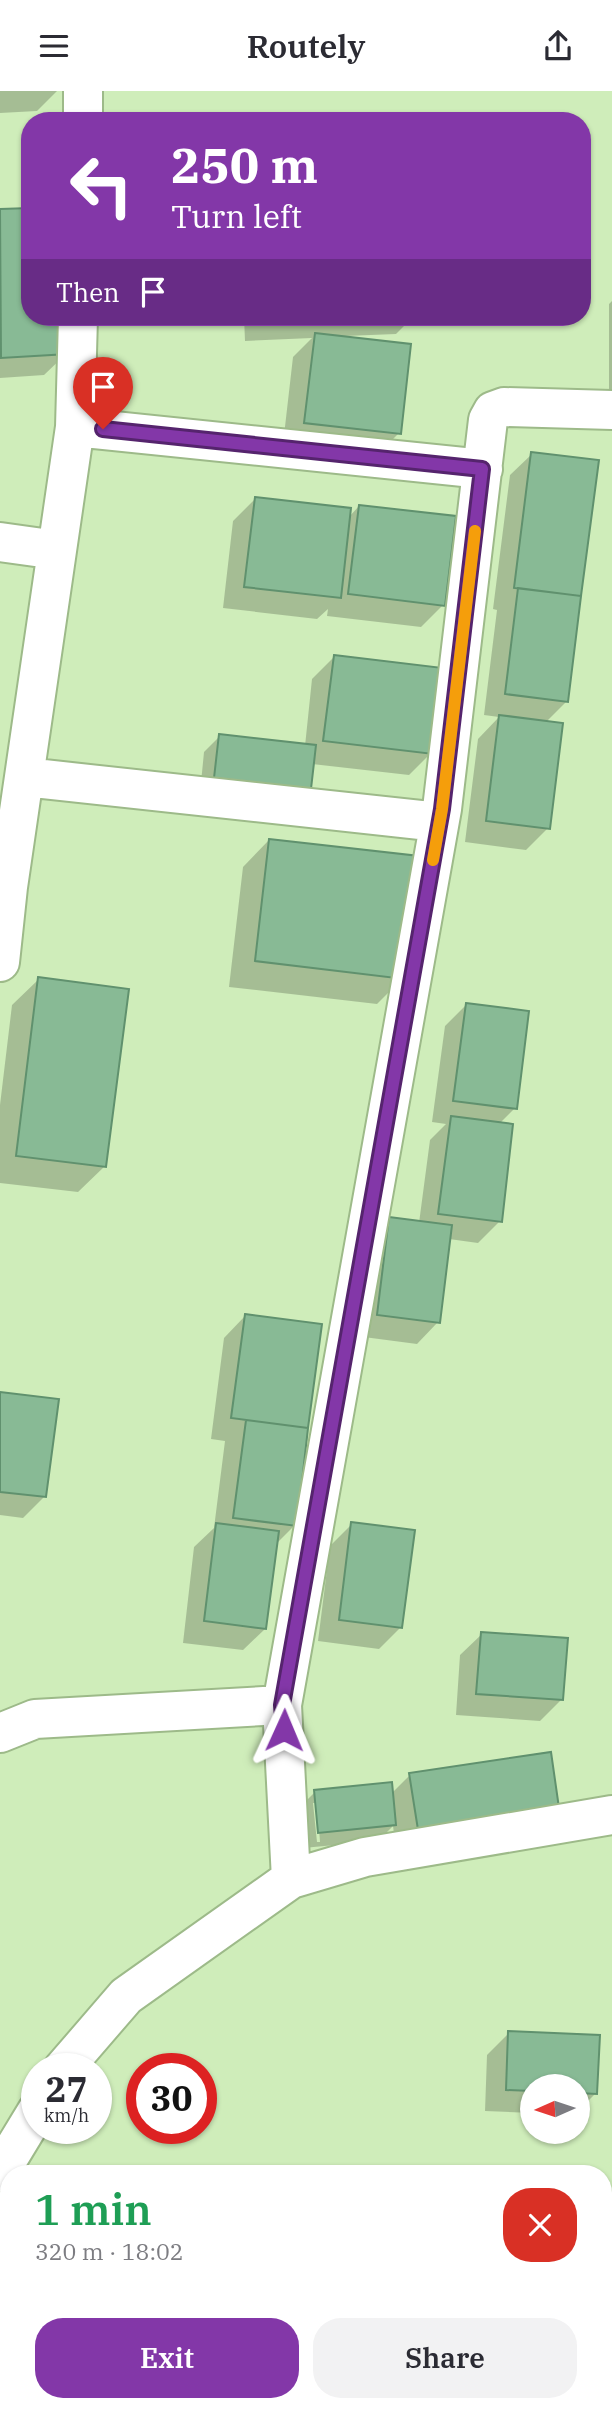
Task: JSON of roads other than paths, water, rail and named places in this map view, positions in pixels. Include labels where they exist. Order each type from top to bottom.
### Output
[{"type":"street","points":[[83,91],[83,112]]},
{"type":"street","points":[[0,962],[5,876],[24,776],[75,426],[78,326]]},
{"type":"street","points":[[291,1879],[282,1705],[439,822],[488,420],[493,411],[504,407],[612,410]]},
{"type":"street","points":[[75,426],[482,469]]},
{"type":"street","points":[[0,542],[57,550]]},
{"type":"street","points":[[24,776],[439,822]]},
{"type":"street","points":[[0,1733],[35,1719],[282,1705]]},
{"type":"street","points":[[77,2053],[126,1996],[291,1879],[365,1857],[612,1815]]},
{"type":"street","points":[[4,2165],[21,2137]]}]
